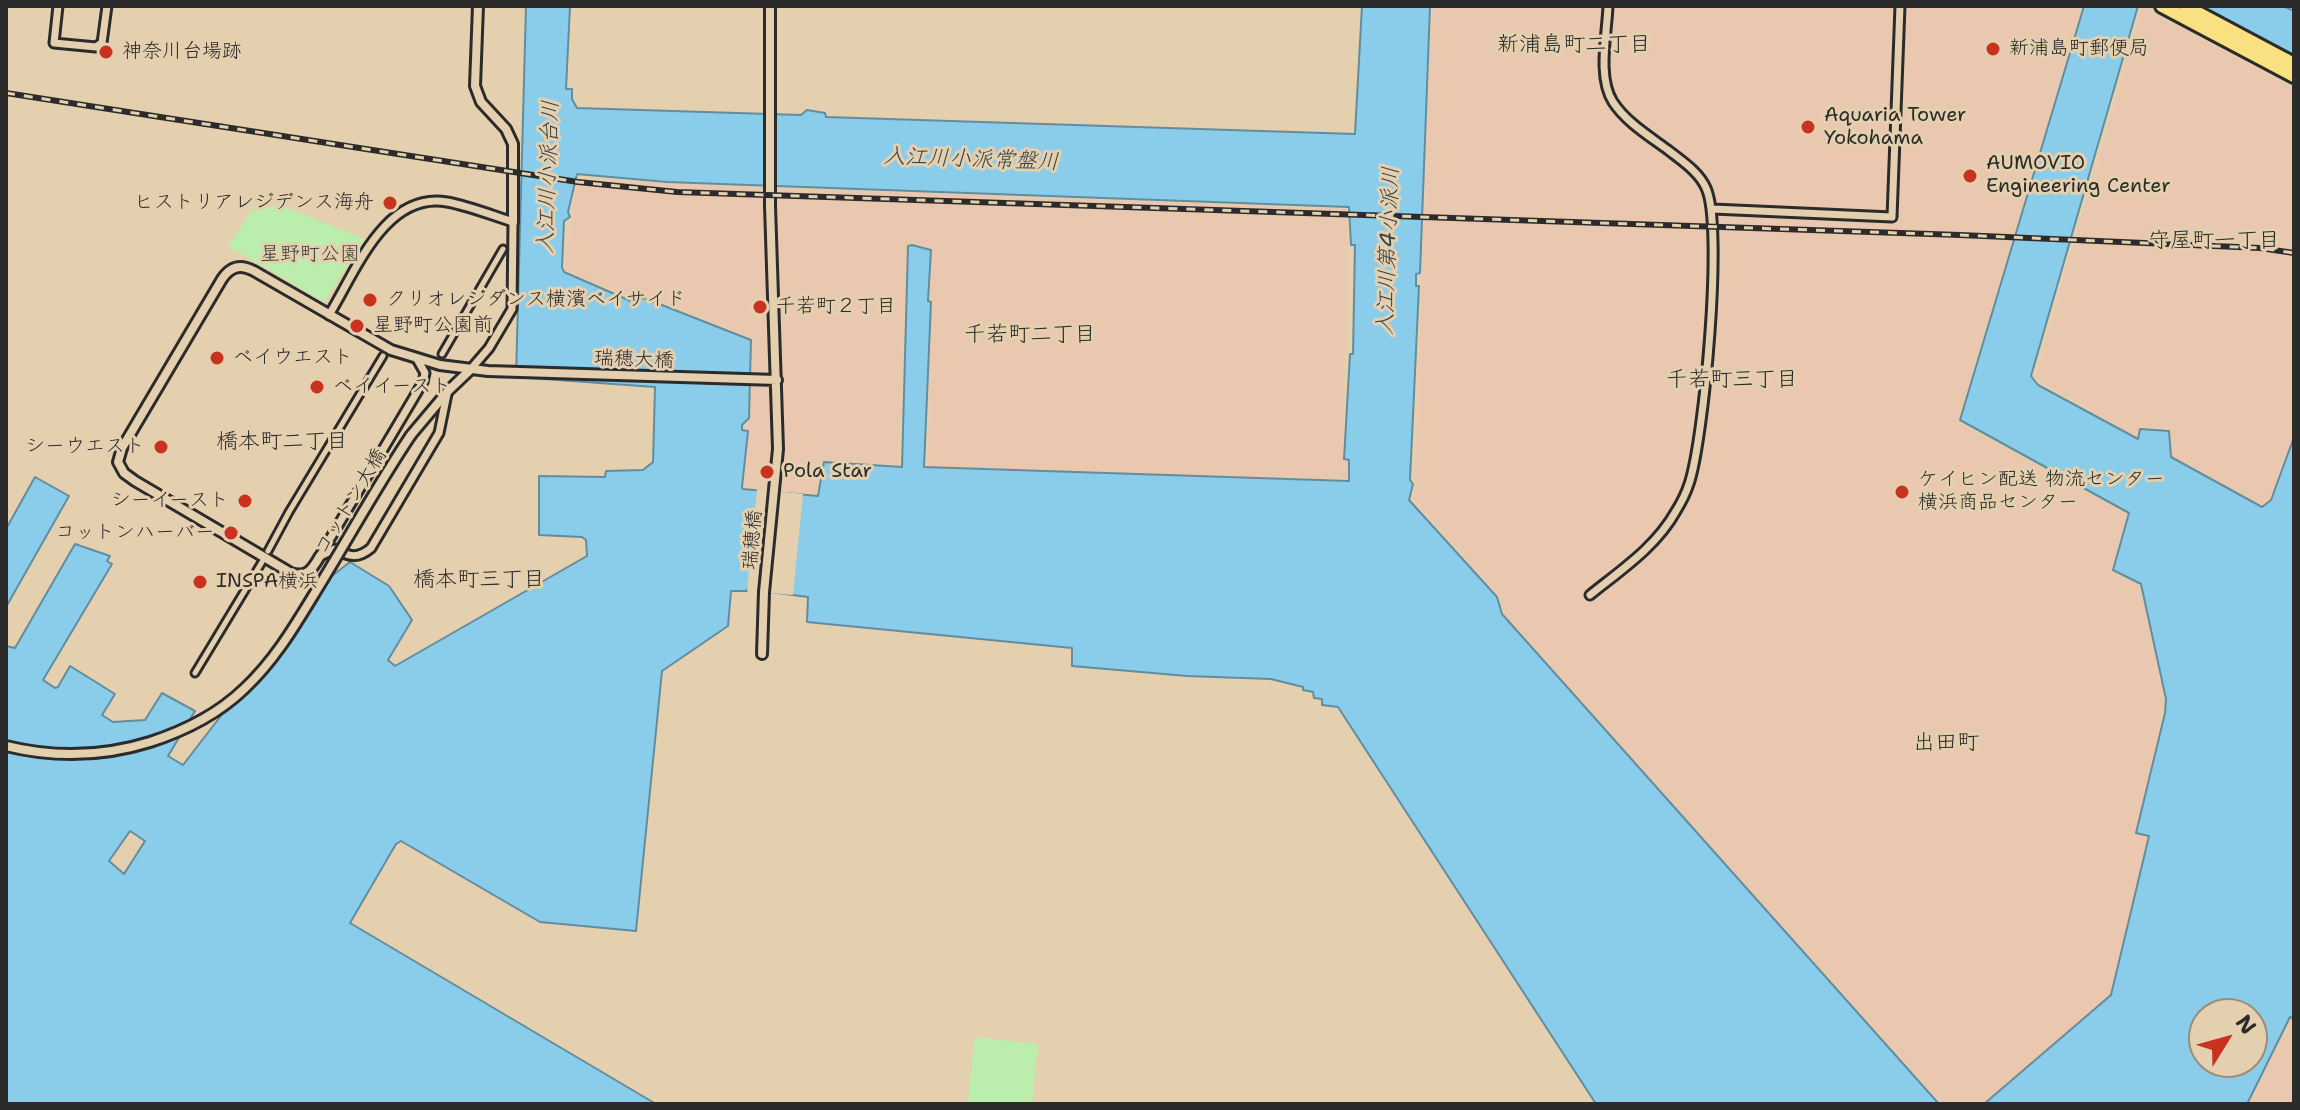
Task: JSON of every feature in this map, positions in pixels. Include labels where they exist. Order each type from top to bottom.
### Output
[{"type":"highway","points":[[2162,6],[2294,76]]},
{"type":"highway","points":[[2185,6],[2294,64]]},
{"type":"street","points":[[58,6],[54,43],[96,47],[102,43],[107,6]]},
{"type":"street","points":[[417,359],[425,373],[423,382],[307,573],[291,573],[135,481],[122,470],[118,460],[122,448],[222,279],[230,270],[241,266],[391,350],[417,359],[470,370],[489,348],[509,315],[512,297],[513,144],[506,129],[481,102],[473,76],[478,6]]},
{"type":"street","name":"瑞穂橋","points":[[762,654],[764,592],[778,449],[770,6]]},
{"type":"street","points":[[1590,595],[1658,540],[1677,511],[1689,483],[1701,419],[1708,350],[1713,209],[1706,187],[1690,168],[1629,120],[1612,101],[1605,75],[1608,6]]},
{"type":"street","points":[[1713,209],[1892,217],[1900,6]]},
{"type":"street","points":[[329,315],[380,229],[403,210],[430,202],[447,202],[513,222]]},
{"type":"street","points":[[442,354],[503,249]]},
{"type":"street","points":[[268,551],[383,356]]},
{"type":"street","name":"瑞穂大橋","points":[[470,370],[777,380]]},
{"type":"street","name":"コットン大橋","points":[[6,746],[68,755],[115,751],[163,738],[225,705],[254,679],[294,627],[411,435],[470,370]]},
{"type":"street","points":[[335,549],[355,556],[363,555],[371,548],[439,433],[448,391]]},
{"type":"street","points":[[334,533],[335,549]]},
{"type":"street","points":[[320,556],[335,549]]},
{"type":"street","points":[[195,673],[262,562]]},
{"type":"shaded area","points":[[1432,6],[2082,6],[1957,422],[2127,514],[2112,570],[2140,586],[2165,700],[2136,833],[2148,836],[2110,995],[1983,1104],[1942,1104],[1503,613],[1498,596],[1414,498]]},
{"type":"shaded area","points":[[2142,7],[2294,88],[2294,432],[2269,500],[2262,505],[2171,455],[2171,429],[2139,426],[2138,438],[2035,378]]},
{"type":"shaded area","points":[[577,180],[1347,209],[1343,459],[1349,460],[1348,479],[928,466],[932,249],[908,240],[898,465],[823,460],[819,494],[744,487],[753,338],[643,295],[634,299],[565,270]]},
{"type":"shaded area","points":[[2290,1017],[2294,1019],[2294,1104],[2247,1104],[2260,1078],[2268,1078],[2268,1062]]},
{"type":"green space","name":"星野町公園","points":[[279,205],[365,239],[324,302],[228,246],[251,211]]},
{"type":"green space","points":[[974,1037],[1038,1044],[1032,1104],[968,1104]]},
{"type":"water","points":[[526,6],[570,6],[566,89],[572,89],[572,99],[577,108],[801,115],[807,110],[825,113],[826,117],[1355,134],[1362,6],[1430,6],[1420,273],[1416,274],[1416,286],[1419,286],[1410,480],[1413,484],[1409,500],[1497,597],[1502,614],[1939,1104],[1596,1104],[1338,707],[1322,705],[1322,699],[1314,698],[1313,692],[1303,690],[1303,687],[1271,679],[1187,676],[1072,666],[1072,648],[807,622],[808,597],[747,589],[731,591],[728,626],[662,671],[636,931],[540,922],[401,841],[396,844],[350,923],[656,1104],[6,1104],[6,646],[15,648],[75,544],[110,556],[107,561],[112,564],[43,680],[58,687],[70,666],[115,694],[102,715],[113,722],[145,720],[162,693],[195,711],[168,756],[183,765],[324,582],[350,562],[389,586],[412,620],[388,660],[395,666],[587,556],[586,540],[582,537],[539,535],[539,476],[605,477],[606,471],[643,470],[653,462],[655,387],[516,377]],"holes":[[[577,174],[667,182],[1349,207],[1351,245],[1355,245],[1353,354],[1350,354],[1344,459],[1349,460],[1349,481],[924,467],[931,250],[912,245],[908,246],[902,467],[824,462],[818,496],[743,489],[748,431],[742,430],[742,425],[749,418],[751,340],[644,298],[633,302],[564,272],[564,221],[570,217],[568,212]],[[130,831],[145,841],[124,874],[109,861]]]},
{"type":"water","points":[[2084,6],[2138,6],[2031,376],[2038,385],[2138,439],[2140,429],[2169,431],[2171,457],[2262,507],[2271,500],[2294,437],[2294,1019],[2290,1017],[2268,1062],[2268,998],[2188,998],[2188,1078],[2260,1078],[2247,1104],[1984,1104],[2111,995],[2149,836],[2136,833],[2166,699],[2141,584],[2113,570],[2129,513],[1960,420]]},
{"type":"water","points":[[2152,6],[2283,6],[2294,11],[2294,83],[2246,54]]},
{"type":"water","points":[[35,477],[69,496],[6,607],[6,529]]},
{"type":"pier","points":[[757,489],[803,494],[793,595],[747,591]]},
{"type":"railway","points":[[6,93],[578,182],[677,192],[1960,235],[2260,248],[2294,253]]},
{"type":"place","name":"新浦島町郵便局","points":[[1993,49]]},
{"type":"place","name":"神奈川台場跡","points":[[106,52]]},
{"type":"place","name":"Aquaria Tower Yokohama","points":[[1808,127]]},
{"type":"place","name":"AUMOVIO Engineering Center","points":[[1970,176]]},
{"type":"place","name":"ヒストリアレジデンス海舟","points":[[390,203]]},
{"type":"place","name":"クリオレジダンス横濱ベイサイド","points":[[370,300]]},
{"type":"place","name":"千若町２丁目","points":[[760,307]]},
{"type":"place","name":"星野町公園前","points":[[357,326]]},
{"type":"place","name":"ベイウエスト","points":[[217,358]]},
{"type":"place","name":"ベイイースト","points":[[317,387]]},
{"type":"place","name":"シーウエスト","points":[[161,447]]},
{"type":"place","name":"Pola Star","points":[[767,472]]},
{"type":"place","name":"ケイヒン配送 物流センター 横浜商品センター","points":[[1902,492]]},
{"type":"place","name":"シーイースト","points":[[245,501]]},
{"type":"place","name":"コットンハーバー","points":[[231,533]]},
{"type":"place","name":"INSPA横浜","points":[[200,582]]},
{"type":"district","name":"新浦島町二丁目","points":[[1574,45]]},
{"type":"district","name":"守屋町一丁目","points":[[2214,241]]},
{"type":"district","name":"千若町二丁目","points":[[1030,335]]},
{"type":"district","name":"千若町三丁目","points":[[1732,380]]},
{"type":"district","name":"橋本町二丁目","points":[[282,442]]},
{"type":"district","name":"橋本町三丁目","points":[[479,580]]},
{"type":"district","name":"出田町","points":[[1946,743]]},
{"type":"water label","name":"入江川小派常盤川","points":[[971,160]]},
{"type":"water label","name":"入江川小派台川","points":[[549,177]]},
{"type":"water label","name":"入江川第4小派川","points":[[1389,251]]}]
